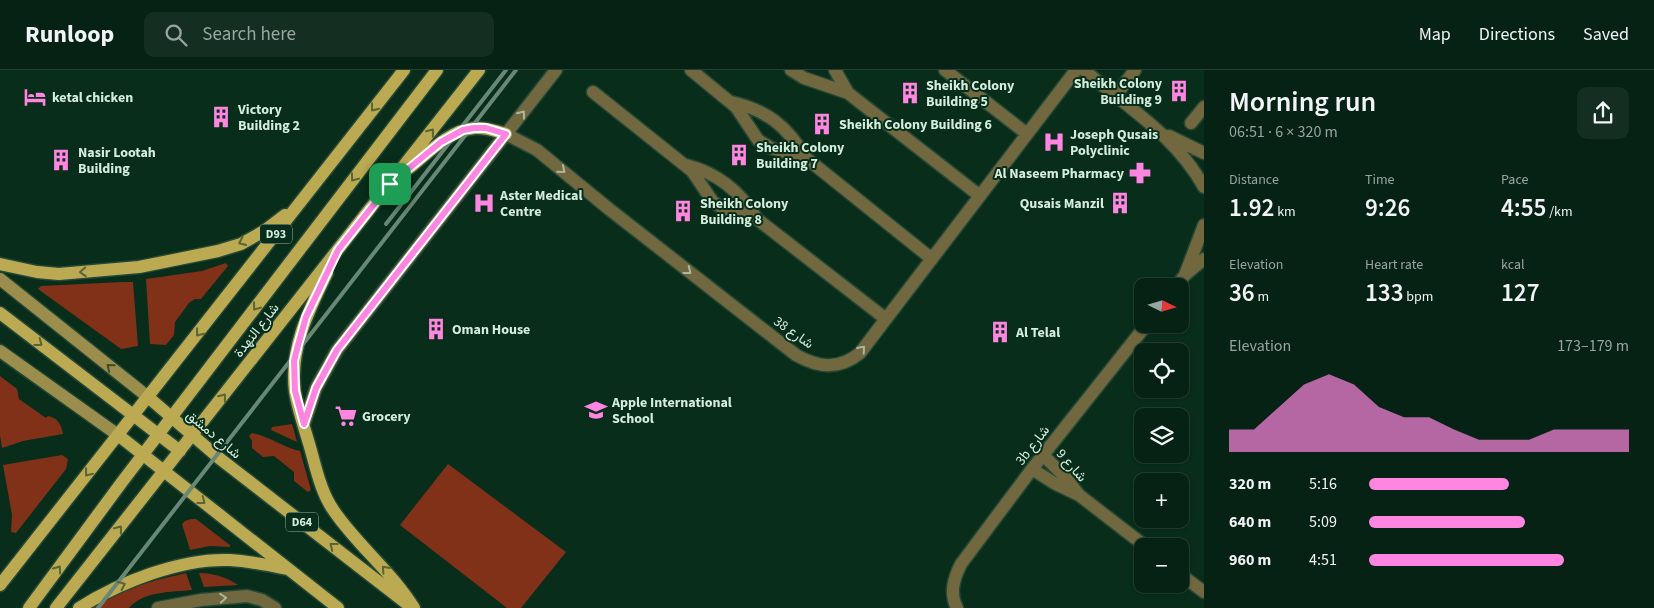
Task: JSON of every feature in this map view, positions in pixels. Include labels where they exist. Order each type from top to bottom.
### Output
[{"type":"main road","name":"D93","points":[[0,585],[404,70]]},
{"type":"main road","points":[[29,608],[158,434],[437,70]]},
{"type":"main road","name":"شارع النهدة","points":[[56,608],[479,70]]},
{"type":"main road","points":[[390,184],[441,142],[463,130],[486,128],[506,134]]},
{"type":"main road","points":[[0,264],[37,272],[59,274],[156,264],[218,251],[241,244],[264,231],[298,206]]},
{"type":"main road","points":[[338,250],[306,317],[294,361],[295,391],[325,494],[334,511],[395,581],[413,608]]},
{"type":"main road","name":"شارع دمشق","points":[[0,279],[235,471],[413,608]]},
{"type":"main road","points":[[0,313],[180,451]]},
{"type":"main road","points":[[0,351],[143,454],[338,608]]},
{"type":"main road","points":[[79,608],[113,589],[142,577],[210,561],[244,562],[290,570]]},
{"type":"street","points":[[304,424],[316,388],[337,350],[556,70]]},
{"type":"street","points":[[691,70],[741,113],[758,140],[771,148],[806,158]]},
{"type":"street","points":[[791,70],[804,78],[848,93],[980,196]]},
{"type":"street","points":[[835,70],[848,93]]},
{"type":"street","points":[[945,70],[1028,134]]},
{"type":"street","name":"شارع 38","points":[[506,134],[537,150],[609,209],[796,355],[804,360],[829,366],[838,366],[860,353],[1076,70]]},
{"type":"street","points":[[1084,70],[1160,131],[1188,163],[1204,188]]},
{"type":"street","points":[[1116,95],[1136,70]]},
{"type":"street","points":[[593,92],[685,165],[696,176],[713,202],[726,210],[757,219]]},
{"type":"street","points":[[730,102],[754,108],[776,121],[793,138],[806,158],[932,259]]},
{"type":"street","points":[[1192,123],[1204,107]]},
{"type":"street","points":[[1160,131],[1204,152]]},
{"type":"street","points":[[685,165],[707,172],[728,184],[757,219],[886,319]]},
{"type":"street","points":[[1183,278],[1204,225]]},
{"type":"street","points":[[1185,275],[1204,260]]},
{"type":"street","name":"3b شارع","points":[[957,608],[953,601],[952,592],[954,580],[961,564],[1032,469],[1140,333]]},
{"type":"street","name":"شارع 9","points":[[1044,455],[1067,479],[1079,495]]},
{"type":"street","name":"شارع 9","points":[[1032,469],[1054,483],[1079,495],[1135,538]]},
{"type":"street","points":[[1189,581],[1204,592]]},
{"type":"street","points":[[158,608],[201,600],[248,596],[262,600],[275,608]]},
{"type":"shaded area","points":[[226,263],[228,266],[201,299],[195,299],[189,303],[175,322],[174,335],[166,345],[150,344],[146,279],[202,271]]},
{"type":"shaded area","points":[[133,282],[138,346],[121,349],[38,289],[41,286]]},
{"type":"shaded area","points":[[0,376],[17,389],[19,399],[46,418],[48,416],[57,420],[63,434],[23,441],[2,448],[0,435]]},
{"type":"shaded area","points":[[292,424],[297,442],[271,430],[272,427]]},
{"type":"shaded area","points":[[252,433],[300,451],[311,490],[308,492],[294,481],[294,472],[274,456],[263,457],[252,448],[252,441],[249,436]]},
{"type":"shaded area","points":[[62,455],[68,459],[66,469],[16,533],[11,532],[12,515],[3,465]]},
{"type":"shaded area","points":[[448,464],[566,552],[521,608],[507,608],[400,525]]},
{"type":"shaded area","points":[[191,519],[196,519],[230,545],[230,547],[210,546],[190,550],[182,524]]},
{"type":"shaded area","points":[[186,573],[192,590],[150,595],[135,602],[129,608],[87,608],[121,591]]},
{"type":"shaded area","points":[[199,573],[219,576],[238,585],[204,587]]},
{"type":"railway","points":[[386,224],[506,70]]},
{"type":"railway","points":[[98,608],[516,70]]},
{"type":"place","name":"Sheikh Colony Building 9","points":[[1179,91]]},
{"type":"place","name":"Sheikh Colony Building 5","points":[[910,93]]},
{"type":"place","name":"ketal chicken","points":[[35,97]]},
{"type":"place","name":"Victory Building 2","points":[[221,117]]},
{"type":"place","name":"Sheikh Colony Building 6","points":[[822,124]]},
{"type":"place","name":"Joseph Qusais Polyclinic","points":[[1054,142]]},
{"type":"place","name":"Sheikh Colony Building 7","points":[[739,155]]},
{"type":"place","name":"Nasir Lootah Building","points":[[61,160]]},
{"type":"place","name":"Al Naseem Pharmacy","points":[[1140,173]]},
{"type":"place","name":"Aster Medical Centre","points":[[484,203]]},
{"type":"place","name":"Qusais Manzil","points":[[1120,203]]},
{"type":"place","name":"Sheikh Colony Building 8","points":[[683,211]]},
{"type":"place","name":"Oman House","points":[[436,329]]},
{"type":"place","name":"Al Telal","points":[[1000,332]]},
{"type":"place","name":"Apple International School","points":[[596,410]]},
{"type":"place","name":"Grocery","points":[[346,416]]},
{"type":"route","points":[[486,128],[506,134],[486,162],[409,256],[337,350],[316,388],[304,424],[298,406],[294,376],[294,361],[301,330],[338,250],[390,184],[441,142],[463,130],[486,128]]}]
